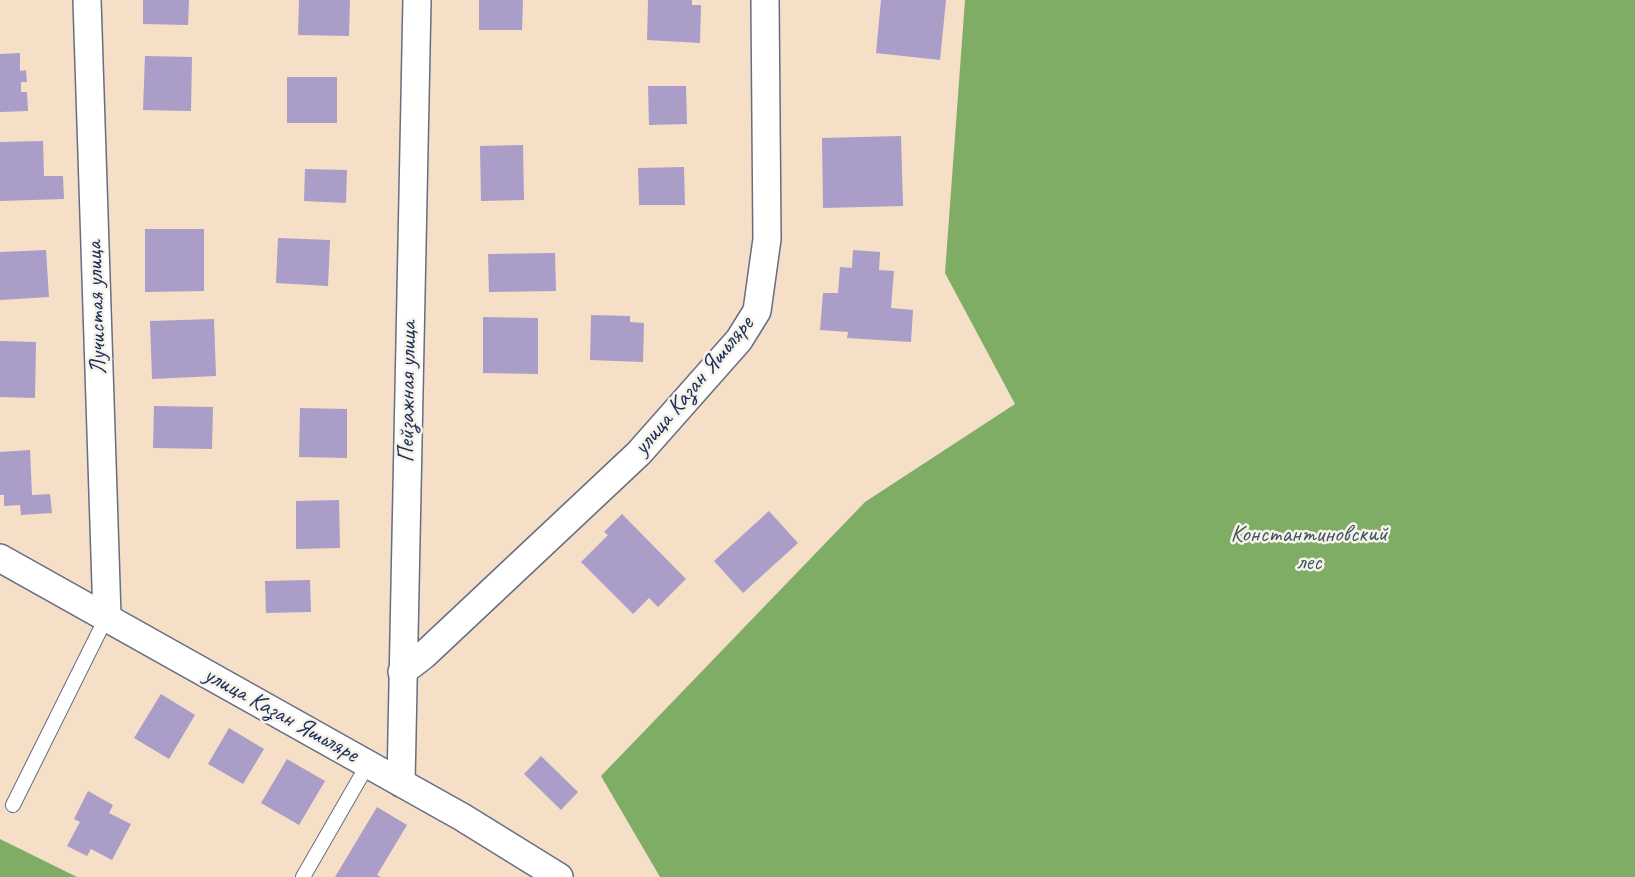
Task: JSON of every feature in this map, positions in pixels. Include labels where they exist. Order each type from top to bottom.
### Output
[{"type":"street","name":"Лучистая улица","points":[[87,0],[107,616]]},
{"type":"street","name":"Пейзажная улица","points":[[401,783],[417,0]]},
{"type":"street","name":"улица Казан Яшьляре","points":[[402,672],[424,655],[639,453],[739,340],[757,311],[767,239],[765,0]]},
{"type":"street","name":"улица Казан Яшьляре","points":[[0,558],[462,817],[559,877]]},
{"type":"lane","points":[[13,804],[107,616]]},
{"type":"lane","points":[[303,877],[368,764]]},
{"type":"green space","name":"Константиновский лес","points":[[965,0],[1635,0],[1635,877],[660,877],[601,776],[865,502],[1015,404],[945,273]]},
{"type":"green space","points":[[0,839],[77,877],[0,877]]},
{"type":"building","points":[[143,0],[189,0],[188,25],[143,24]]},
{"type":"building","points":[[299,0],[350,0],[349,36],[298,35]]},
{"type":"building","points":[[479,0],[523,0],[522,30],[479,30]]},
{"type":"building","points":[[648,0],[692,0],[692,5],[701,5],[700,43],[647,40]]},
{"type":"building","points":[[881,0],[946,0],[940,60],[876,53]]},
{"type":"building","points":[[20,53],[20,71],[26,70],[27,82],[21,82],[21,92],[27,92],[28,111],[0,112],[0,54]]},
{"type":"building","points":[[145,56],[192,57],[191,111],[143,110]]},
{"type":"building","points":[[287,77],[337,77],[337,123],[287,123]]},
{"type":"building","points":[[648,86],[686,86],[687,124],[649,125]]},
{"type":"building","points":[[901,136],[903,206],[823,208],[822,138]]},
{"type":"building","points":[[43,141],[44,176],[63,176],[64,199],[0,201],[0,142]]},
{"type":"building","points":[[523,145],[524,200],[481,201],[480,146]]},
{"type":"building","points":[[684,167],[685,205],[639,205],[638,168]]},
{"type":"building","points":[[305,169],[347,170],[346,203],[304,201]]},
{"type":"building","points":[[145,229],[204,229],[204,291],[145,292]]},
{"type":"building","points":[[278,238],[330,240],[328,286],[276,283]]},
{"type":"building","points":[[46,250],[49,297],[0,300],[0,252]]},
{"type":"building","points":[[853,250],[880,252],[879,270],[894,271],[891,308],[913,310],[911,342],[847,338],[848,332],[820,330],[823,293],[838,293],[840,267],[852,268]]},
{"type":"building","points":[[555,253],[556,291],[489,292],[488,254]]},
{"type":"building","points":[[591,315],[630,316],[630,322],[644,323],[643,362],[590,360]]},
{"type":"building","points":[[483,317],[538,318],[538,374],[483,373]]},
{"type":"building","points":[[214,319],[216,376],[152,379],[150,321]]},
{"type":"building","points":[[0,341],[36,342],[35,398],[0,397]]},
{"type":"building","points":[[154,406],[213,407],[212,449],[153,448]]},
{"type":"building","points":[[300,408],[347,409],[347,458],[299,457]]},
{"type":"building","points":[[30,450],[32,495],[50,494],[52,513],[21,515],[20,505],[4,506],[4,495],[0,495],[0,452]]},
{"type":"building","points":[[339,500],[340,548],[296,549],[296,501]]},
{"type":"building","points":[[769,511],[798,543],[743,593],[714,561]]},
{"type":"building","points":[[622,514],[686,579],[658,607],[649,598],[633,614],[581,562],[608,535],[604,532]]},
{"type":"building","points":[[310,580],[311,612],[266,613],[265,581]]},
{"type":"building","points":[[161,694],[195,715],[169,759],[134,738]]},
{"type":"building","points":[[229,728],[264,749],[243,784],[208,764]]},
{"type":"building","points":[[541,756],[578,792],[561,810],[524,774]]},
{"type":"building","points":[[287,759],[325,781],[299,825],[261,803]]},
{"type":"building","points":[[88,791],[113,805],[109,813],[131,824],[112,860],[91,849],[87,856],[67,846],[80,822],[74,819]]},
{"type":"building","points":[[377,807],[407,825],[377,875],[381,877],[335,877]]}]
